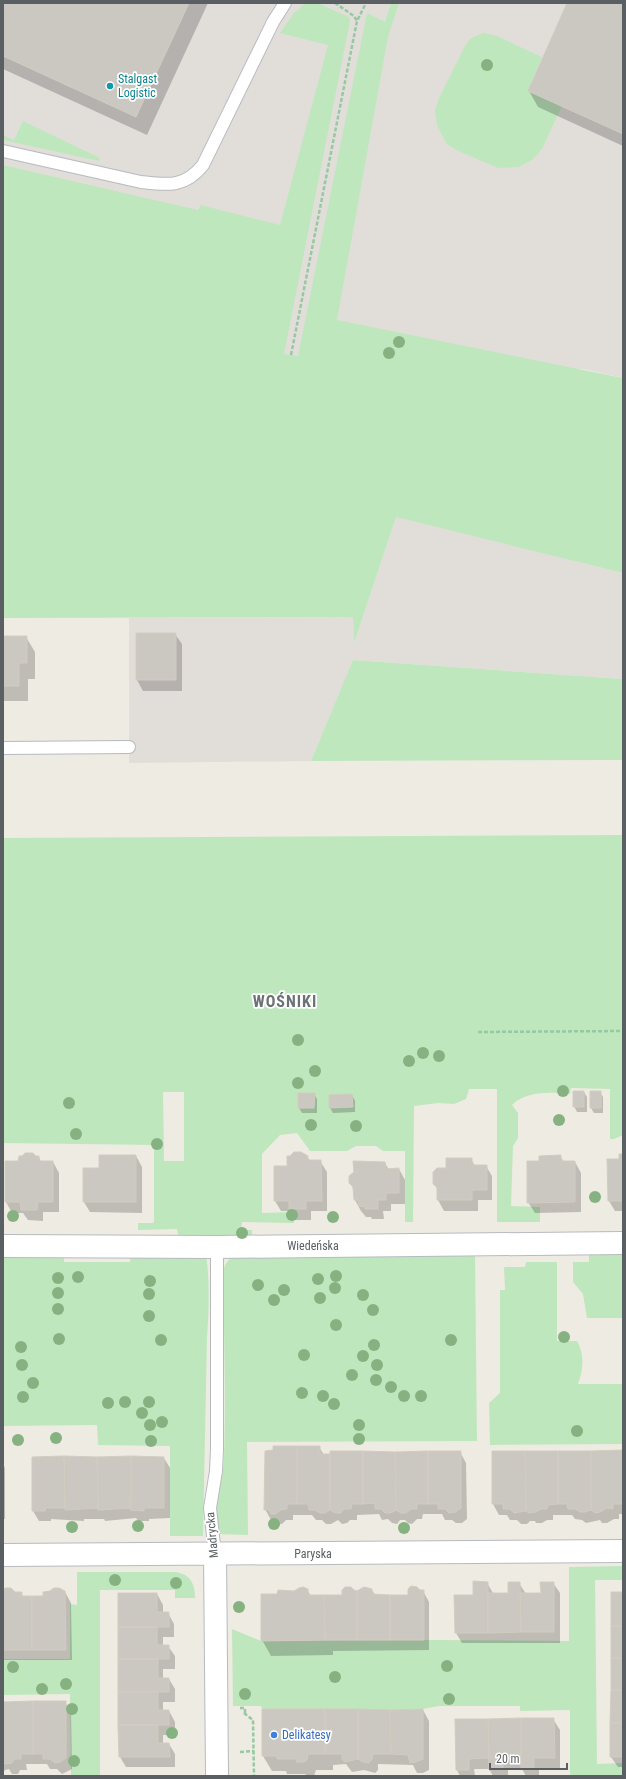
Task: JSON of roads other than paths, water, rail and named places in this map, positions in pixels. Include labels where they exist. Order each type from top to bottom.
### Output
[{"type":"street","name":"Wiedeńska","points":[[3,1246],[217,1247],[623,1243]]},
{"type":"street","name":"Paryska","points":[[3,1555],[623,1551]]},
{"type":"street","name":"Madrycka","points":[[215,1554],[216,1776]]},
{"type":"lane","points":[[3,151],[141,182],[161,184],[180,183],[194,176],[203,165],[273,22],[285,3]]},
{"type":"lane","points":[[3,748],[129,747]]},
{"type":"lane","name":"Madrycka","points":[[215,1554],[210,1508],[216,1471],[217,1449],[217,1247]]},
{"type":"place","name":"Stalgast Logistic","points":[[110,86]]},
{"type":"place","name":"Delikatesy","points":[[274,1735]]},
{"type":"district","name":"WOŚNIKI","points":[[285,1001]]}]
